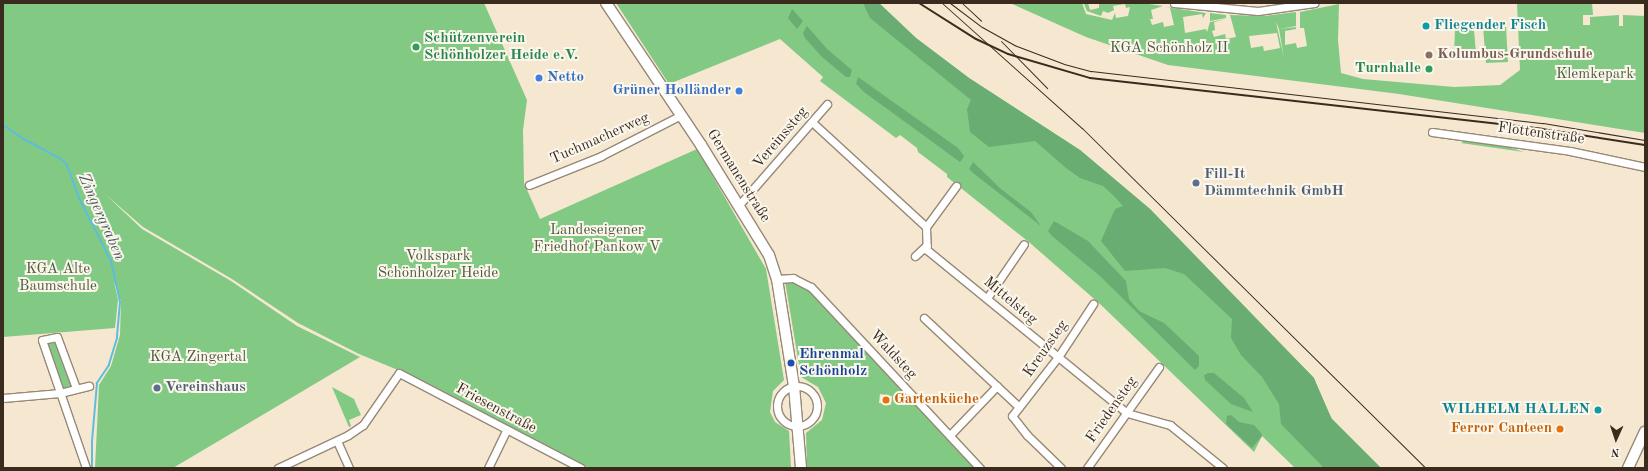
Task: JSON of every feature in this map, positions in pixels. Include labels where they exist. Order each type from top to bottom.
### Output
[{"type":"main road","name":"Germanenstraße","points":[[606,3],[739,205],[769,256],[777,279],[794,386],[801,468]]},
{"type":"main road","points":[[1628,468],[1645,432]]},
{"type":"street","points":[[1174,3],[1258,11],[1314,3]]},
{"type":"street","name":"Vereinssteg","points":[[739,205],[826,104]]},
{"type":"street","name":"Tuchmacherweg","points":[[529,185],[630,142],[681,116]]},
{"type":"street","points":[[812,122],[926,227]]},
{"type":"street","name":"Flottenstraße","points":[[1432,132],[1570,151],[1645,167]]},
{"type":"street","points":[[915,256],[927,245],[926,227],[956,186]]},
{"type":"street","points":[[987,298],[1024,244]]},
{"type":"street","name":"Mittelsteg","points":[[927,245],[927,250],[1127,413],[1170,425],[1223,468]]},
{"type":"street","name":"Waldsteg","points":[[777,279],[793,278],[811,287],[980,468]]},
{"type":"street","name":"Kreuzsteg","points":[[1019,407],[1058,357],[1093,304]]},
{"type":"street","points":[[924,318],[1019,407],[1012,417],[1061,468]]},
{"type":"street","points":[[76,388],[57,337],[42,340],[86,468]]},
{"type":"street","name":"Friedensteg","points":[[1087,468],[1159,367]]},
{"type":"street","name":"Friesenstraße","points":[[337,441],[363,425],[399,373],[506,431],[581,468]]},
{"type":"street","points":[[3,398],[60,393],[89,386]]},
{"type":"street","points":[[794,386],[810,391],[816,401],[814,416],[807,423],[798,425],[784,420],[777,405],[785,390],[794,386]]},
{"type":"street","points":[[950,436],[997,386]]},
{"type":"street","points":[[488,468],[506,431]]},
{"type":"street","points":[[278,468],[337,441],[349,468]]},
{"type":"green space","name":"Volkspark Schönholzer Heide","points":[[3,3],[484,3],[527,100],[523,130],[524,183],[540,219],[697,149],[766,269],[784,380],[773,391],[770,412],[775,422],[789,431],[791,468],[589,468],[398,370],[359,354],[298,323],[232,279],[143,227],[105,194],[142,229],[231,281],[297,326],[360,357],[173,468],[95,468],[99,385],[111,366],[120,335],[121,301],[114,281],[118,300],[115,328],[3,337]]},
{"type":"green space","points":[[616,3],[879,3],[916,38],[969,78],[1080,150],[1150,209],[1313,377],[1332,419],[1381,468],[1295,468],[1262,436],[1254,452],[1100,304],[1030,243],[947,177],[947,174],[918,152],[917,148],[900,135],[896,138],[820,81],[823,77],[780,39],[669,84]]},
{"type":"green space","points":[[863,3],[879,3],[916,38],[969,78],[1080,150],[1150,209],[1314,378],[1331,418],[1381,468],[1324,468],[1281,424],[1279,404],[1262,377],[1241,355],[1231,338],[1232,319],[1184,274],[1165,268],[1125,271],[1101,241],[1115,209],[1123,206],[1113,195],[1103,186],[1080,178],[1035,141],[989,147],[970,132],[967,109],[971,100],[870,18]]},
{"type":"green space","points":[[1010,3],[1082,3],[1086,14],[1112,20],[1115,13],[1116,18],[1128,16],[1130,7],[1126,8],[1125,4],[1113,6],[1114,10],[1108,13],[1103,11],[1101,16],[1087,11],[1084,4],[1088,3],[1090,10],[1099,8],[1099,3],[1142,3],[1163,6],[1151,10],[1153,19],[1150,19],[1152,25],[1163,22],[1164,27],[1174,25],[1170,8],[1166,7],[1206,13],[1203,18],[1202,14],[1183,17],[1185,33],[1206,29],[1207,32],[1210,22],[1226,19],[1214,22],[1215,30],[1212,31],[1214,37],[1225,34],[1226,39],[1236,37],[1230,15],[1264,16],[1296,12],[1296,26],[1279,29],[1296,27],[1296,29],[1285,31],[1285,45],[1296,43],[1297,48],[1307,46],[1304,28],[1300,28],[1300,12],[1339,4],[1338,40],[1341,73],[1363,79],[1454,87],[1500,85],[1520,70],[1517,3],[1592,3],[1593,15],[1583,15],[1583,25],[1590,25],[1590,17],[1619,15],[1619,26],[1623,26],[1623,15],[1645,16],[1645,133],[1399,94],[1168,65],[1086,37]],"holes":[[[1276,22],[1279,29],[1284,58]],[[1277,33],[1280,48],[1264,51],[1263,46],[1251,48],[1249,36]]]},
{"type":"green space","points":[[792,9],[803,21],[797,29],[788,18]]},
{"type":"green space","points":[[1210,13],[1226,15],[1226,18],[1210,21]]},
{"type":"green space","points":[[807,26],[827,49],[852,70],[850,77],[846,77],[821,56],[805,38],[803,33]]},
{"type":"green space","points":[[1483,27],[1506,27],[1508,62],[1486,63]]},
{"type":"green space","points":[[1455,29],[1474,30],[1476,54],[1454,54]]},
{"type":"green space","points":[[858,77],[958,148],[964,156],[962,160],[960,162],[864,92],[856,84]]},
{"type":"green space","points":[[1465,140],[1470,142],[1499,144],[1524,152],[1461,143]]},
{"type":"green space","points":[[973,162],[1001,189],[1031,212],[1041,226],[973,173],[969,169]]},
{"type":"green space","points":[[1054,221],[1088,241],[1126,281],[1129,299],[1139,311],[1164,323],[1199,356],[1199,366],[1195,370],[1100,276],[1052,236],[1048,231]]},
{"type":"green space","points":[[785,281],[795,282],[812,290],[977,468],[807,468],[806,433],[822,420],[826,403],[818,387],[801,377]],"holes":[[[880,394],[892,396],[891,405],[879,403]]]},
{"type":"green space","points":[[55,339],[72,385],[64,389],[44,341]]},
{"type":"green space","points":[[1214,373],[1244,398],[1253,412],[1231,404],[1205,380],[1204,375]]},
{"type":"green space","points":[[332,387],[354,399],[361,415],[349,420],[351,426],[349,427]]},
{"type":"green space","points":[[1231,415],[1239,422],[1254,425],[1261,433],[1262,436],[1252,448],[1226,424],[1227,416]]},
{"type":"waterway","name":"Zingergraben","points":[[3,125],[22,138],[61,159],[67,165],[79,198],[111,261],[120,302],[117,338],[109,365],[97,383],[92,441],[92,468]]},
{"type":"tram line","points":[[942,3],[1082,128],[1426,468]]},
{"type":"tram line","points":[[950,3],[982,27],[1014,45],[1064,64],[1091,71],[1543,123],[1645,140]]},
{"type":"tram line","points":[[962,3],[981,21]]},
{"type":"tram line","points":[[1001,41],[1047,88]]},
{"type":"railway","points":[[919,3],[976,39],[1008,54],[1090,78],[1542,129],[1645,145]]},
{"type":"place","name":"Fliegender Fisch","points":[[1426,26]]},
{"type":"place","name":"Schützenverein Schönholzer Heide e.V.","points":[[416,47]]},
{"type":"place","name":"Kolumbus-Grundschule","points":[[1429,55]]},
{"type":"place","name":"Turnhalle","points":[[1429,69]]},
{"type":"place","name":"Netto","points":[[539,78]]},
{"type":"place","name":"Grüner Holländer","points":[[739,91]]},
{"type":"place","name":"Fill-It Dämmtechnik GmbH","points":[[1196,183]]},
{"type":"place","name":"Ehrenmal Schönholz","points":[[791,363]]},
{"type":"place","name":"Vereinshaus","points":[[157,388]]},
{"type":"place","name":"Gartenküche","points":[[886,400]]},
{"type":"place","name":"WILHELM HALLEN","points":[[1598,410]]},
{"type":"place","name":"Ferror Canteen","points":[[1560,429]]},
{"type":"park label","name":"KGA Schönholz II","points":[[1169,49]]},
{"type":"park label","name":"Klemkepark","points":[[1595,75]]},
{"type":"park label","name":"Landeseigener Friedhof Pankow V","points":[[597,238]]},
{"type":"park label","name":"KGA Alte Baumschule","points":[[58,278]]},
{"type":"park label","name":"KGA Zingertal","points":[[198,358]]}]
